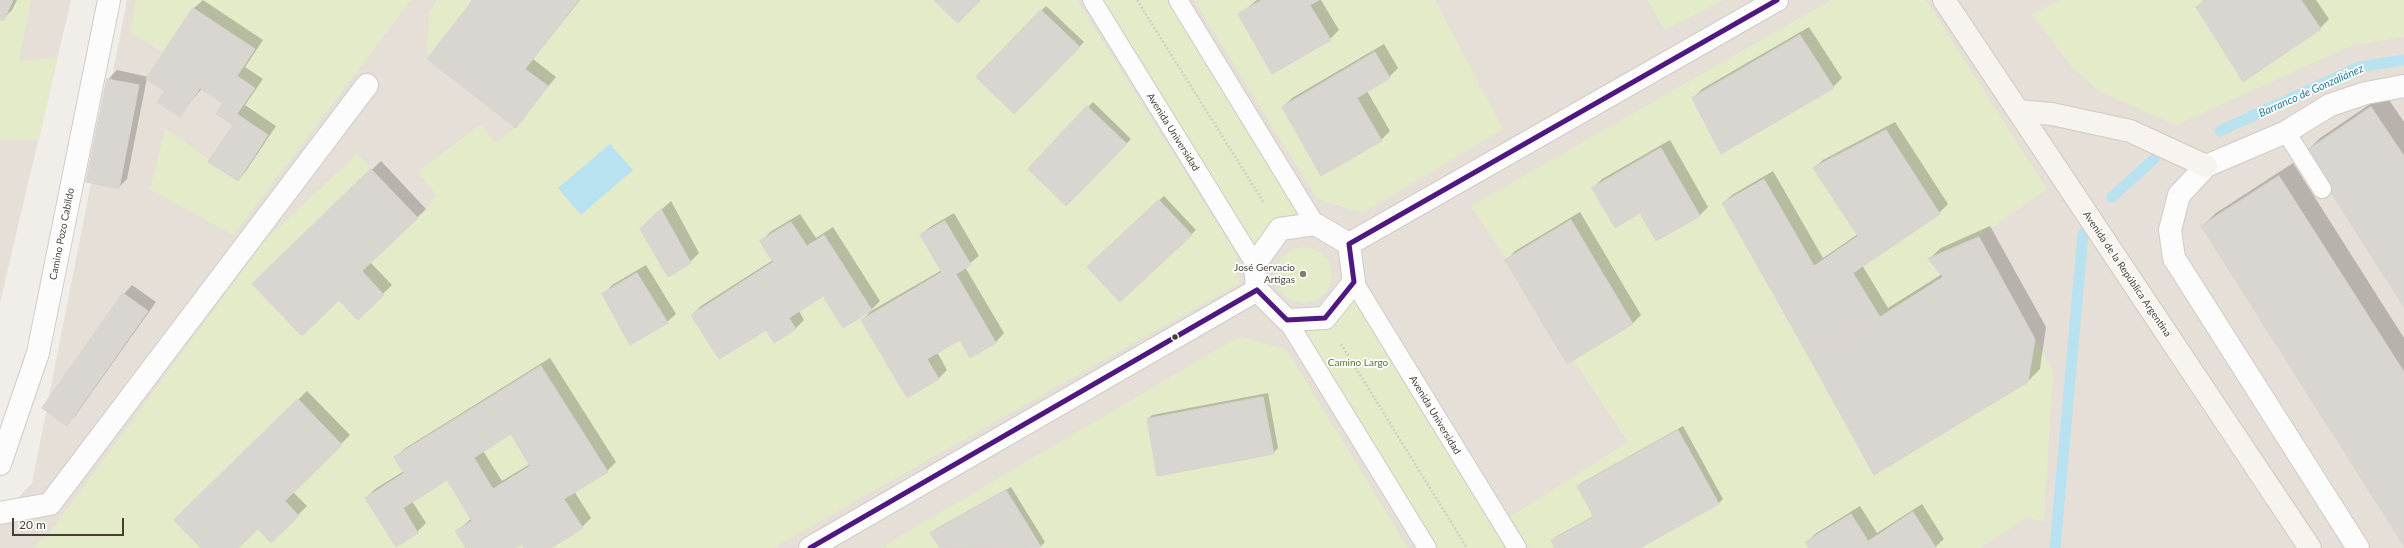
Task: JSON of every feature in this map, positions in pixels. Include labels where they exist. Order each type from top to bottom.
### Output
[{"type":"street","name":"Camino Pozo Cabildo","points":[[0,464],[38,353],[109,0]]},
{"type":"street","points":[[1349,244],[1777,0]]},
{"type":"street","name":"Avenida de la República Argentina","points":[[1944,0],[2310,548]]},
{"type":"street","points":[[0,513],[50,504],[367,85]]},
{"type":"street","points":[[2358,548],[2174,258],[2170,230],[2179,195],[2206,166],[2286,132],[2330,105],[2366,92],[2404,86]]},
{"type":"street","points":[[2018,112],[2052,114],[2130,131],[2206,166]]},
{"type":"street","points":[[1315,224],[1349,244],[1354,282],[1325,318],[1287,320],[1257,290],[1255,264],[1280,230],[1315,224]]},
{"type":"street","points":[[810,548],[1257,290]]},
{"type":"lane","name":"Avenida Universidad","points":[[1092,0],[1255,264]]},
{"type":"lane","points":[[1178,0],[1315,224]]},
{"type":"lane","points":[[2286,132],[2322,189]]},
{"type":"lane","name":"Avenida Universidad","points":[[1354,282],[1517,548]]},
{"type":"lane","points":[[1287,320],[1427,548]]},
{"type":"path","points":[[1137,0],[1280,230]]},
{"type":"path","points":[[1325,318],[1467,548]]},
{"type":"shaded area","points":[[0,0],[71,0],[0,303]]},
{"type":"shaded area","points":[[127,0],[2404,0],[2404,548],[0,548],[0,517],[32,483]]},
{"type":"green space","points":[[0,0],[31,0],[19,62],[58,57],[39,140],[0,140]]},
{"type":"green space","points":[[136,0],[411,0],[234,235],[150,190],[165,128],[238,181],[268,135],[200,88],[180,117],[157,102],[164,91],[146,79],[163,52],[130,32]]},
{"type":"green space","points":[[437,0],[1077,0],[1237,255],[1235,272],[1240,283],[773,548],[33,548],[50,532],[265,240],[357,154],[418,218],[436,195],[418,172],[481,124],[495,143],[515,128],[427,59],[429,12]]},
{"type":"green space","points":[[1092,0],[1178,0],[1315,224],[1280,229],[1255,264]]},
{"type":"green space","points":[[1194,0],[1435,0],[1503,129],[1363,213],[1317,199]]},
{"type":"green space","points":[[1647,0],[1723,0],[1665,30]]},
{"type":"green space","points":[[1831,0],[1926,0],[2047,189],[1979,237],[2053,371],[2044,521],[2026,518],[1980,548],[1529,548],[1510,517],[1628,442],[1471,206]]},
{"type":"green space","points":[[2061,0],[2404,0],[2404,37],[2353,45],[2176,125],[2100,92],[2073,68],[2032,14]]},
{"type":"green space","points":[[1304,247],[1315,249],[1324,255],[1330,264],[1332,275],[1330,286],[1324,295],[1315,301],[1304,303],[1293,301],[1284,295],[1278,286],[1276,275],[1278,264],[1284,255],[1293,249]]},
{"type":"green space","name":"Camino Largo","points":[[1354,282],[1517,548],[1426,548],[1287,320],[1325,318]]},
{"type":"green space","points":[[1240,336],[1287,350],[1408,548],[880,548]]},
{"type":"water","points":[[610,144],[633,170],[581,215],[558,188]]},
{"type":"building","points":[[0,0],[13,0],[4,20],[0,20]]},
{"type":"building","points":[[471,0],[579,0],[525,69],[548,86],[516,128],[427,59],[472,1]]},
{"type":"building","points":[[934,0],[981,0],[958,23]]},
{"type":"building","points":[[1262,0],[1319,0],[1310,5],[1331,40],[1272,74],[1238,14]]},
{"type":"building","points":[[2206,0],[2301,0],[2321,29],[2243,82],[2196,7]]},
{"type":"building","points":[[193,8],[255,49],[237,76],[255,88],[237,114],[268,135],[238,181],[208,162],[233,125],[216,114],[223,103],[200,88],[180,117],[157,102],[165,91],[146,79]]},
{"type":"building","points":[[1041,10],[1080,47],[1014,114],[976,77]]},
{"type":"building","points":[[1800,35],[1834,88],[1721,154],[1692,98]]},
{"type":"building","points":[[1375,52],[1390,78],[1357,98],[1382,141],[1321,176],[1282,107]]},
{"type":"building","points":[[107,79],[139,85],[119,189],[86,182]]},
{"type":"building","points":[[1087,106],[1127,144],[1066,206],[1028,169]]},
{"type":"building","points":[[2371,107],[2404,156],[2404,307],[2305,152]]},
{"type":"building","points":[[1886,130],[1940,214],[1853,273],[1880,317],[1809,357],[1722,203],[1764,179],[1814,266],[1858,236],[1813,168]]},
{"type":"building","points":[[1661,148],[1700,216],[1656,241],[1640,213],[1615,228],[1592,188]]},
{"type":"building","points":[[371,169],[418,218],[362,271],[384,295],[358,320],[339,300],[302,336],[252,284]]},
{"type":"building","points":[[2279,176],[2404,372],[2404,546],[2201,226]]},
{"type":"building","points":[[1159,200],[1192,235],[1120,302],[1087,267]]},
{"type":"building","points":[[661,209],[691,263],[668,277],[640,229]]},
{"type":"building","points":[[1571,220],[1633,324],[1567,364],[1505,260]]},
{"type":"building","points":[[945,221],[971,265],[956,274],[996,343],[970,358],[960,340],[927,359],[939,379],[907,398],[861,320],[942,272],[920,235]]},
{"type":"building","points":[[791,222],[807,246],[824,235],[872,310],[843,328],[823,296],[789,318],[796,329],[774,343],[766,330],[719,359],[691,315],[773,262],[760,241]]},
{"type":"building","points":[[1979,237],[2035,339],[2028,382],[1874,475],[1809,357],[1880,317],[1943,277],[1928,259]]},
{"type":"building","points":[[637,273],[668,323],[630,345],[602,294]]},
{"type":"building","points":[[123,293],[148,311],[67,426],[42,408]]},
{"type":"building","points":[[541,366],[608,472],[564,499],[583,528],[551,548],[524,548],[522,544],[515,548],[466,548],[455,531],[472,521],[447,480],[403,508],[418,533],[396,547],[365,498],[404,473],[394,457]],"holes":[[[511,434],[530,466],[493,489],[474,458]]]},
{"type":"building","points":[[1263,397],[1274,454],[1157,476],[1147,419]]},
{"type":"building","points":[[298,399],[342,445],[285,501],[299,516],[271,543],[258,529],[238,548],[201,548],[174,520]]},
{"type":"building","points":[[1678,430],[1719,504],[1640,548],[1555,548],[1551,540],[1594,517],[1577,486]]},
{"type":"building","points":[[1006,490],[1041,547],[940,548],[930,533]]},
{"type":"building","points":[[1913,512],[1936,548],[1809,548],[1805,542],[1851,514],[1868,541]]},
{"type":"waterway","name":"Barranco de Gonzaliánez","points":[[2220,131],[2359,67],[2404,60]]},
{"type":"waterway","points":[[2112,197],[2154,159]]},
{"type":"waterway","points":[[2055,548],[2083,234]]},
{"type":"transit line","points":[[1349,244],[1777,0]]},
{"type":"transit line","points":[[1257,290],[1287,320],[1325,318],[1354,282],[1349,244]]},
{"type":"transit line","points":[[810,548],[1257,290]]},
{"type":"place","name":"José Gervacio Artigas","points":[[1303,274]]}]
